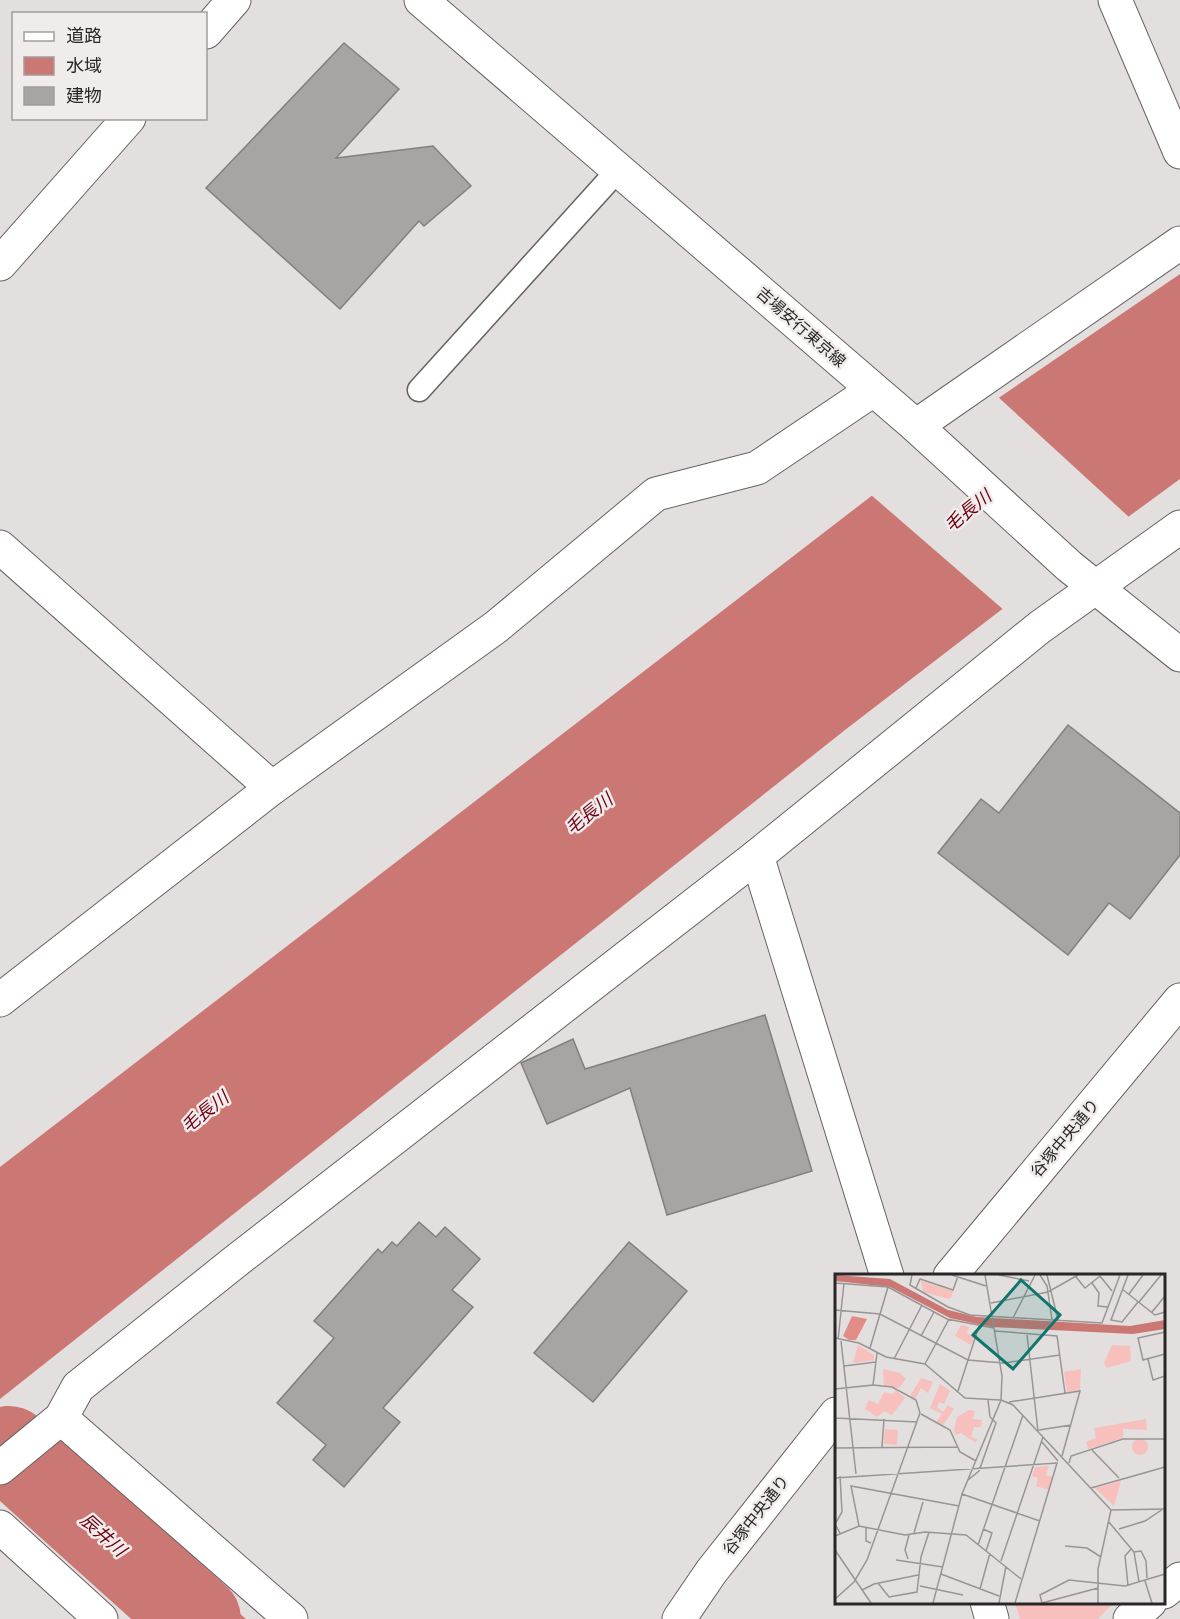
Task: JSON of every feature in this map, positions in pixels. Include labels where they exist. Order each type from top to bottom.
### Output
[{"type":"street","points":[[207,31],[234,0]]},
{"type":"street","name":"吉場安行東京線","points":[[421,0],[923,432],[1069,566],[1180,655]]},
{"type":"street","points":[[1115,0],[1180,152]]},
{"type":"street","points":[[0,264],[127,120]]},
{"type":"street","points":[[923,432],[1180,243]]},
{"type":"street","points":[[0,1000],[272,788],[496,627],[656,494],[757,468],[873,390]]},
{"type":"street","points":[[0,1468],[57,1421],[78,1387],[236,1261],[757,856],[1040,627],[1180,527]]},
{"type":"street","points":[[0,547],[272,788]]},
{"type":"street","points":[[757,856],[887,1274]]},
{"type":"street","name":"谷塚中央通り","points":[[951,1274],[1180,1000]]},
{"type":"street","name":"谷塚中央通り","points":[[679,1619],[711,1572],[835,1417]]},
{"type":"street","points":[[57,1421],[291,1619]]},
{"type":"street","points":[[0,1527],[101,1619]]},
{"type":"street","points":[[1165,1591],[1180,1579]]},
{"type":"street","points":[[988,1604],[992,1619]]},
{"type":"street","points":[[1130,1619],[1148,1604]]},
{"type":"lane","points":[[420,390],[618,170]]},
{"type":"shaded area","points":[[1016,1604],[1112,1604],[1098,1619],[1020,1619]]},
{"type":"water","name":"毛長川","points":[[1180,274],[1180,479],[1001,610],[845,730],[0,1399],[0,1167],[1000,397]]},
{"type":"water","points":[[62,1446],[99,1480],[99,1492],[246,1619],[154,1619],[60,1535],[37,1529],[0,1498]]},
{"type":"pier","points":[[997,396],[1130,518],[1005,611],[870,494]]},
{"type":"building","points":[[344,43],[399,89],[336,158],[433,146],[471,186],[424,226],[419,221],[340,309],[206,188]]},
{"type":"building","points":[[1068,725],[1180,813],[1180,855],[1130,919],[1109,903],[1068,955],[938,853],[981,799],[999,813]]},
{"type":"building","points":[[765,1015],[812,1171],[667,1215],[630,1088],[547,1124],[521,1063],[573,1039],[585,1069]]},
{"type":"building","points":[[419,1222],[436,1237],[445,1227],[480,1259],[452,1290],[473,1307],[383,1408],[400,1422],[344,1487],[313,1460],[326,1445],[277,1403],[334,1338],[314,1321],[378,1249],[382,1253],[392,1242],[397,1246]]},
{"type":"building","points":[[629,1242],[687,1291],[593,1402],[534,1353]]},
{"type":"waterway","name":"辰井川","points":[[9,1450],[197,1619]]}]
